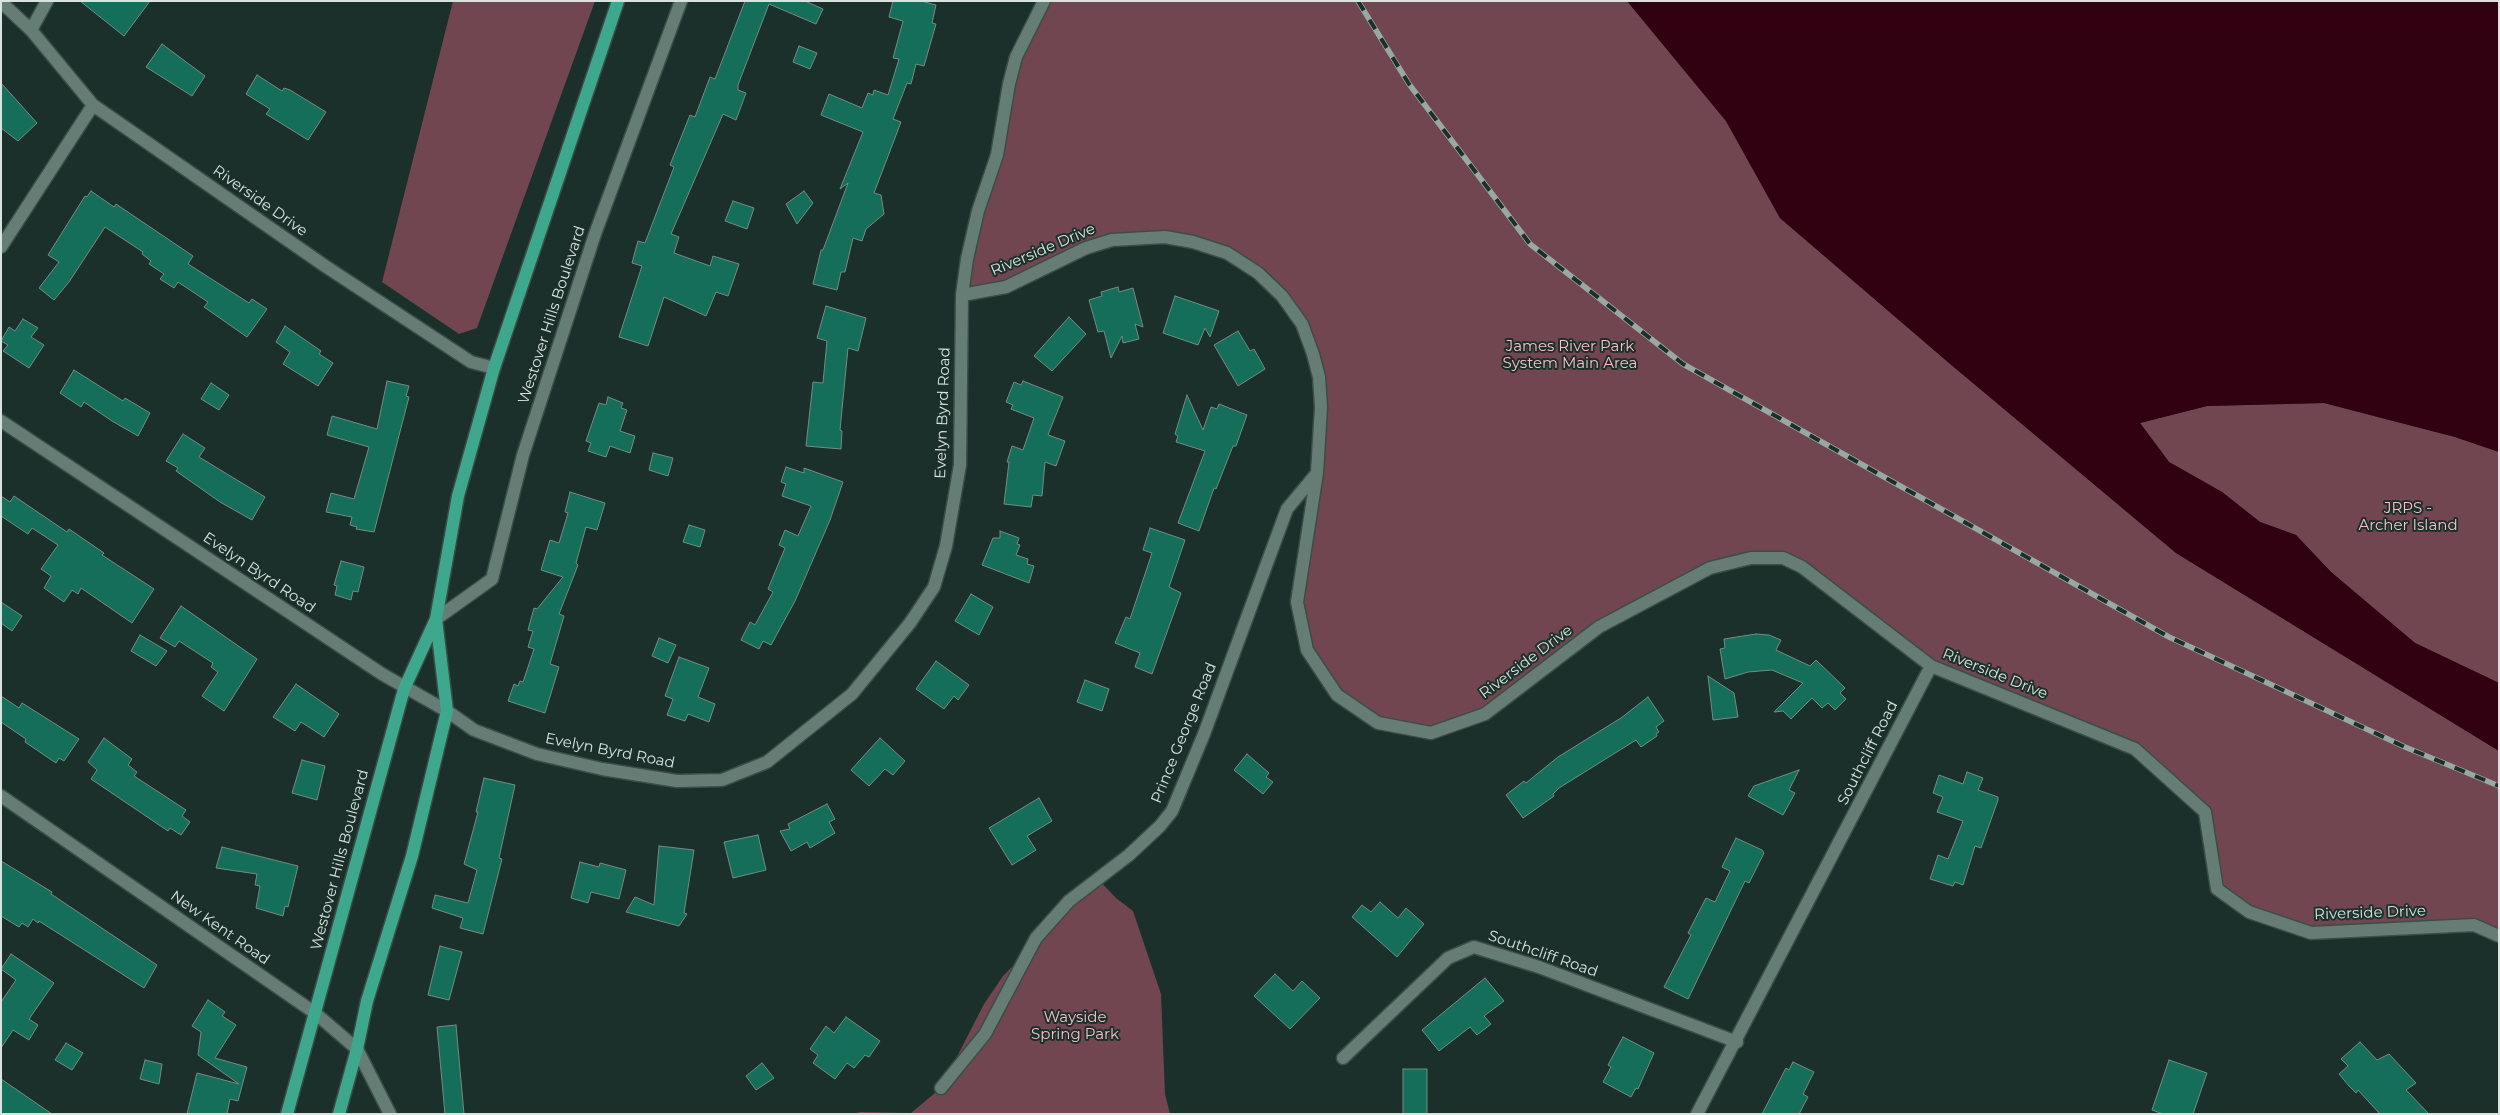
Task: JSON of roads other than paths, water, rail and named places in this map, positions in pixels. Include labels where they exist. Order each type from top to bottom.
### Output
[{"type":"main road","name":"Westover Hills Boulevard","points":[[287,1114],[404,689],[436,619],[458,496],[494,368],[618,1]]},
{"type":"main road","name":"Westover Hills Boulevard","points":[[339,1114],[357,1049],[367,1002],[412,856],[447,712],[436,619]]},
{"type":"street","points":[[32,30],[47,1]]},
{"type":"street","name":"Westover Hills Boulevard","points":[[436,619],[492,579],[523,455],[592,243],[681,1]]},
{"type":"street","name":"Riverside Drive","points":[[1044,1],[1016,57],[1008,84],[997,155],[972,234],[962,295],[1006,287],[1086,248],[1112,240],[1165,237],[1193,242],[1227,253],[1258,273],[1282,296],[1302,324],[1313,354],[1318,377],[1320,433],[1317,474],[1297,602],[1306,650],[1337,695],[1378,723],[1432,733],[1485,714],[1599,626],[1710,568],[1751,558],[1784,558],[1802,567],[1931,666],[2135,749],[2205,812],[2217,889],[2250,912],[2311,933],[2474,925],[2499,936]]},
{"type":"street","name":"Riverside Drive","points":[[1,2],[32,30],[93,105],[325,266],[470,362],[494,368]]},
{"type":"street","points":[[1,247],[93,105]]},
{"type":"street","name":"Evelyn Byrd Road","points":[[1,421],[404,689],[447,712],[474,730],[537,754],[602,769],[677,781],[722,780],[767,762],[852,694],[898,637],[934,587],[946,546],[960,465],[962,295]]},
{"type":"street","name":"Prince George Road","points":[[941,1088],[985,1034],[1036,938],[1069,901],[1129,855],[1160,826],[1172,811],[1204,734],[1287,509],[1317,474]]},
{"type":"street","name":"Southcliff Road","points":[[1697,1114],[1737,1042],[1931,666]]},
{"type":"street","name":"New Kent Road","points":[[1,796],[314,1013],[357,1049],[390,1114]]},
{"type":"street","name":"Southcliff Road","points":[[1342,1058],[1448,958],[1474,947],[1539,967],[1737,1042]]},
{"type":"railway","points":[[1358,1],[1409,84],[1530,244],[1683,364],[2169,637],[2405,747],[2499,786]]},
{"type":"park label","name":"James River Park System Main Area","points":[[1570,356]]},
{"type":"park label","name":"JRPS - Archer Island","points":[[2408,518]]},
{"type":"park label","name":"Wayside Spring Park","points":[[1075,1026]]}]
